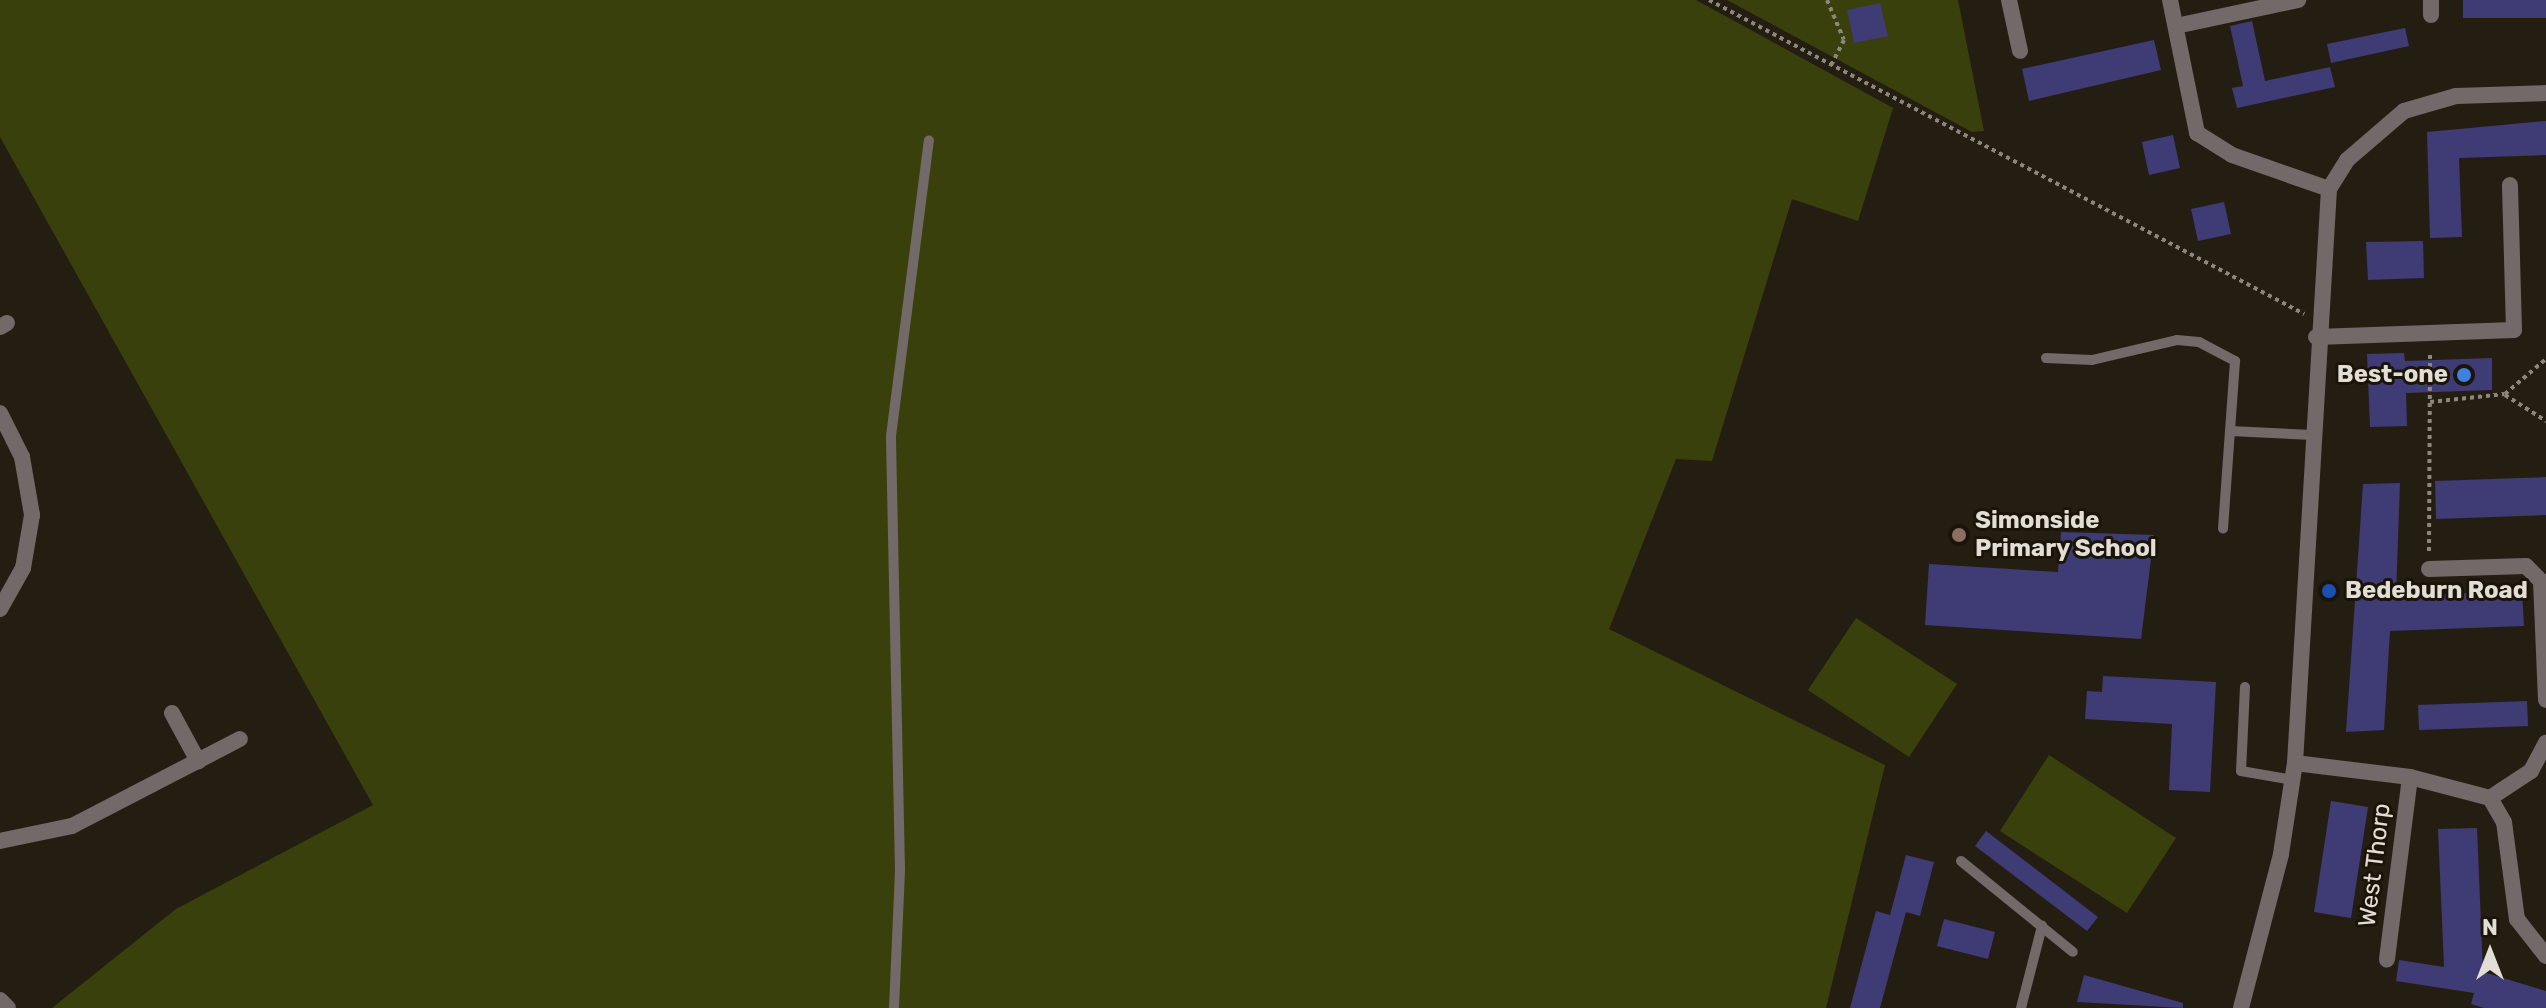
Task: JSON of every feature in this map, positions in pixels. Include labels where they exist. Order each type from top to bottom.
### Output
[{"type":"street","points":[[2009,0],[2020,51]]},
{"type":"street","points":[[2170,0],[2197,133],[2232,155],[2329,189]]},
{"type":"street","points":[[2176,26],[2298,0]]},
{"type":"street","points":[[2241,1008],[2294,772],[2317,314],[2329,189],[2347,160],[2404,111],[2456,96],[2546,93]]},
{"type":"street","points":[[2316,337],[2514,330],[2510,185]]},
{"type":"street","points":[[0,413],[22,457],[32,515],[23,568],[0,609]]},
{"type":"street","points":[[2429,569],[2526,566],[2541,581],[2546,700]]},
{"type":"street","points":[[172,713],[198,761]]},
{"type":"street","points":[[0,841],[72,826],[240,739]]},
{"type":"street","points":[[2546,743],[2531,771],[2490,798],[2504,822],[2517,919],[2546,956]]},
{"type":"street","name":"West Thorp","points":[[2294,772],[2410,777],[2490,798]]},
{"type":"street","name":"West Thorp","points":[[2387,960],[2410,777]]},
{"type":"street","points":[[0,1000],[8,1008]]},
{"type":"lane","points":[[894,1008],[900,869],[891,436],[929,140]]},
{"type":"lane","points":[[2046,358],[2092,360],[2177,340],[2199,342],[2235,361],[2223,529]]},
{"type":"lane","points":[[2230,431],[2312,435]]},
{"type":"lane","points":[[2245,687],[2241,771],[2294,772]]},
{"type":"lane","points":[[1961,861],[2073,952]]},
{"type":"lane","points":[[2021,1008],[2042,926]]},
{"type":"path","points":[[1709,0],[2295,314],[2317,314]]},
{"type":"path","points":[[1827,0],[1844,40],[1831,65]]},
{"type":"path","points":[[2429,569],[2430,333]]},
{"type":"path","points":[[2430,402],[2505,394],[2546,359]]},
{"type":"path","points":[[2505,394],[2546,421]]},
{"type":"green space","points":[[0,0],[1696,0],[1893,108],[1858,221],[1792,199],[1712,461],[1676,459],[1609,629],[1885,765],[1826,1008],[52,1008],[176,909],[373,805],[0,137]]},
{"type":"green space","points":[[1727,0],[1958,0],[1984,131],[1972,132]]},
{"type":"green space","points":[[1856,618],[1957,684],[1909,757],[1808,690]]},
{"type":"green space","points":[[2049,755],[2176,838],[2127,913],[2000,831]]},
{"type":"building","points":[[2463,0],[2546,0],[2546,18],[2463,18]]},
{"type":"building","points":[[1880,3],[1888,36],[1854,43],[1847,10]]},
{"type":"building","points":[[2252,21],[2265,81],[2330,67],[2335,87],[2237,108],[2232,88],[2243,86],[2230,26]]},
{"type":"building","points":[[2405,28],[2409,46],[2331,63],[2327,44]]},
{"type":"building","points":[[2154,40],[2161,70],[2029,101],[2022,69]]},
{"type":"building","points":[[2546,121],[2546,155],[2459,158],[2462,237],[2430,238],[2427,132]]},
{"type":"building","points":[[2173,135],[2180,168],[2149,175],[2142,142]]},
{"type":"building","points":[[2224,202],[2231,234],[2198,241],[2191,209]]},
{"type":"building","points":[[2423,241],[2424,278],[2368,280],[2366,242]]},
{"type":"building","points":[[2404,353],[2405,361],[2492,358],[2492,390],[2406,393],[2407,426],[2370,427],[2367,354]]},
{"type":"building","points":[[2546,477],[2546,515],[2436,519],[2435,481]]},
{"type":"building","points":[[2400,483],[2396,596],[2522,591],[2524,626],[2390,631],[2384,730],[2346,732],[2363,484]]},
{"type":"building","points":[[2061,532],[2154,535],[2141,639],[1925,625],[1929,564],[2058,572]]},
{"type":"building","points":[[2103,676],[2216,682],[2210,792],[2169,790],[2172,724],[2085,719],[2087,691],[2102,692]]},
{"type":"building","points":[[2527,701],[2528,726],[2419,730],[2418,705]]},
{"type":"building","points":[[2331,801],[2368,807],[2351,918],[2314,912]]},
{"type":"building","points":[[2477,828],[2483,972],[2546,991],[2546,1008],[2484,1008],[2471,1004],[2474,993],[2396,981],[2399,960],[2444,967],[2438,829]]},
{"type":"building","points":[[1986,831],[2098,917],[2087,931],[1975,846]]},
{"type":"building","points":[[1906,855],[1934,862],[1920,916],[1906,912],[1880,1008],[1850,1008],[1876,911],[1890,915]]},
{"type":"building","points":[[1944,919],[1995,932],[1988,959],[1937,946]]},
{"type":"building","points":[[2084,975],[2183,1003],[2183,1008],[2077,1002]]},
{"type":"place","name":"Best-one","points":[[2464,375]]},
{"type":"place","name":"Simonside Primary School","points":[[1959,535]]},
{"type":"place","name":"Bedeburn Road","points":[[2329,591]]}]
